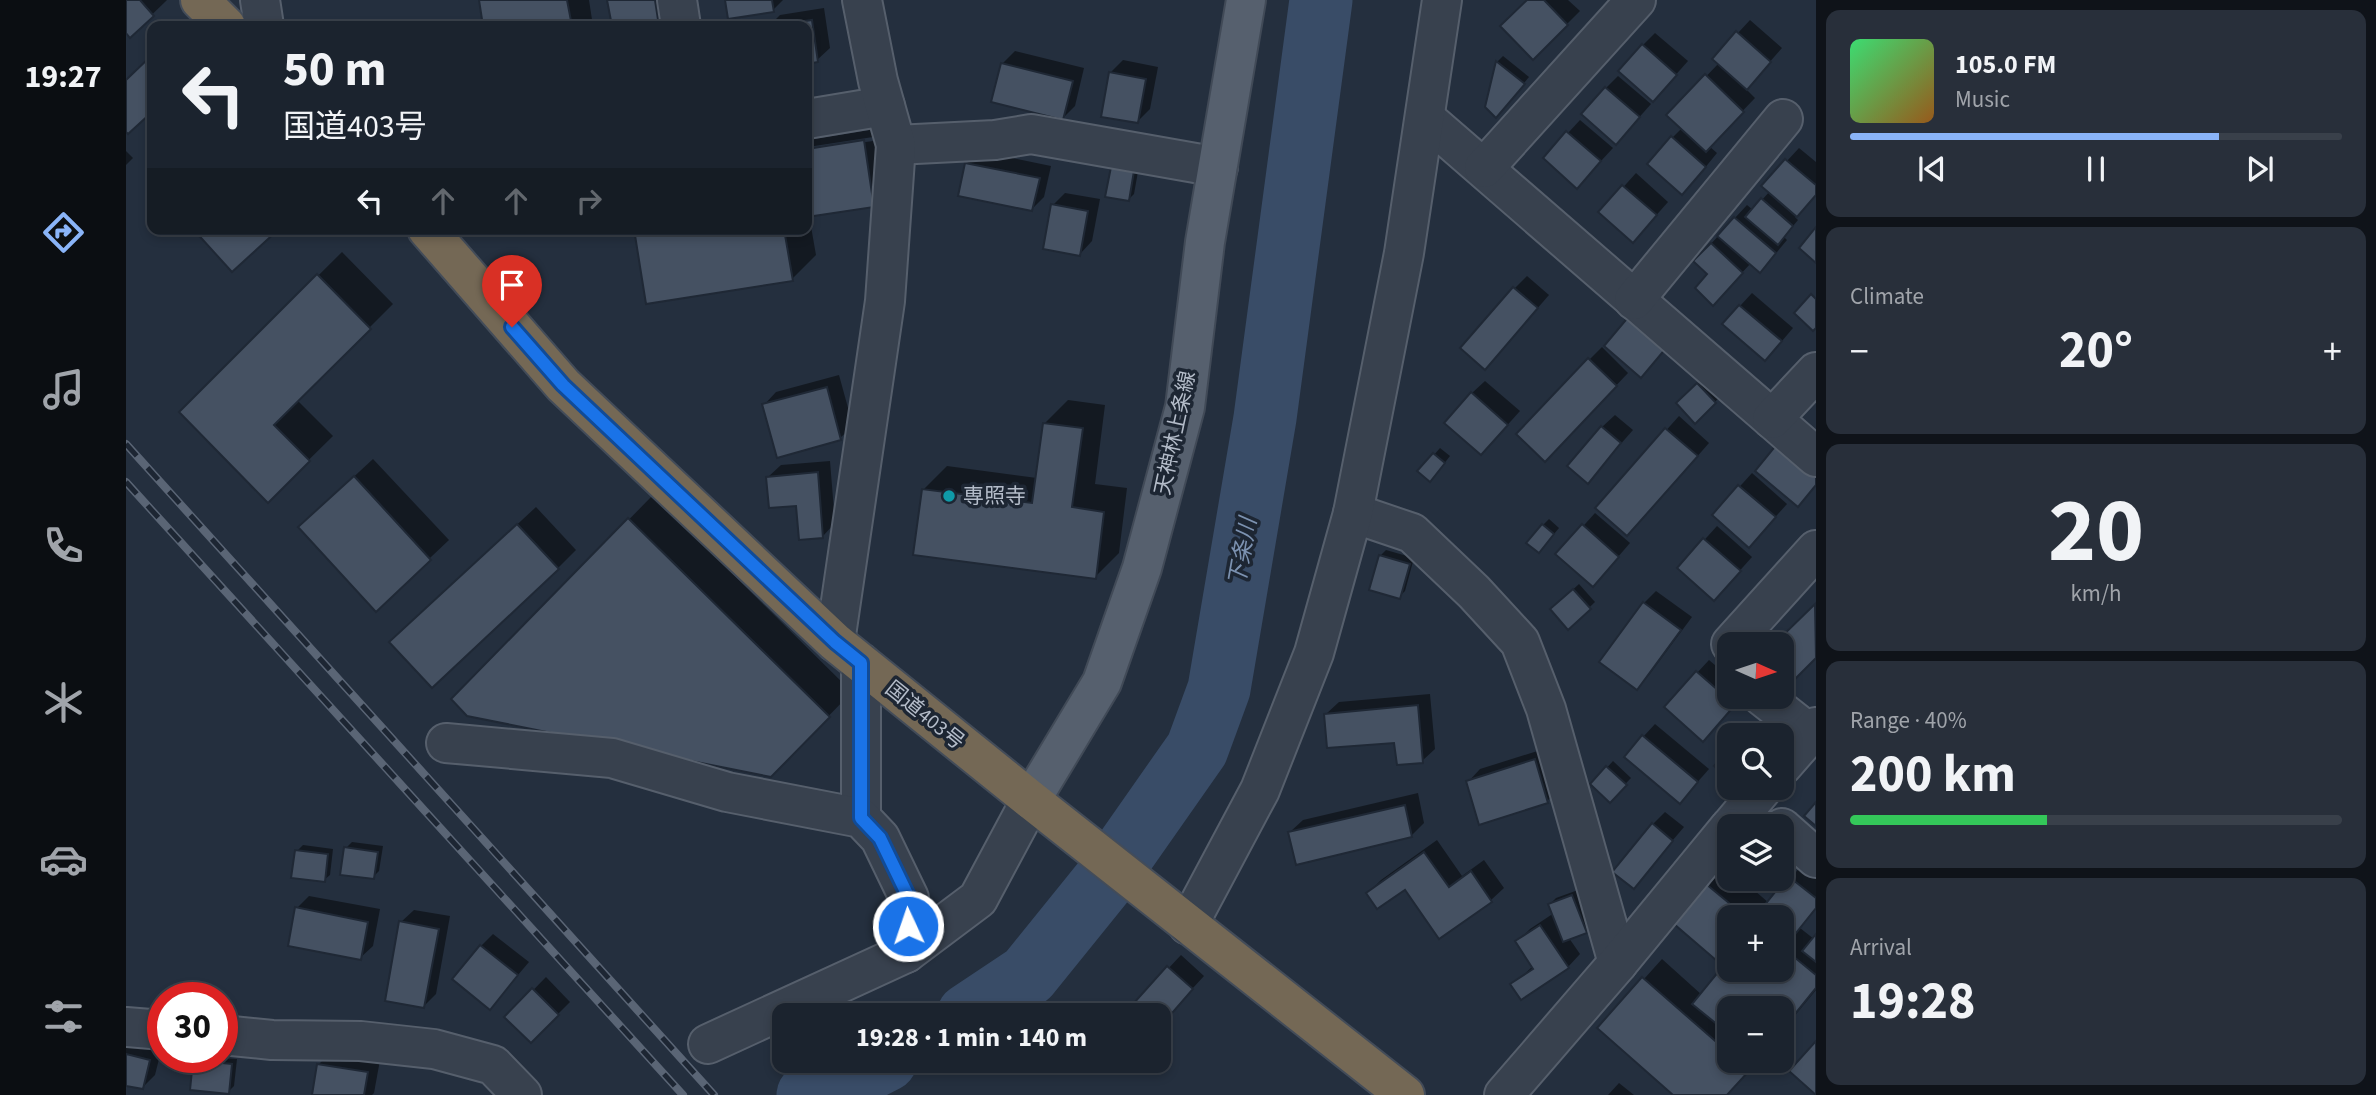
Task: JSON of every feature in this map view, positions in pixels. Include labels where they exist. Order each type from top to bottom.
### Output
[{"type":"highway","points":[[200,0],[221,21]]},
{"type":"highway","name":"国道403号","points":[[433,235],[563,385],[848,652],[1405,1095]]},
{"type":"main road","name":"天神林上条線","points":[[1031,800],[1102,682],[1143,568],[1185,407],[1205,242],[1246,0]]},
{"type":"street","points":[[260,0],[263,21]]},
{"type":"street","points":[[677,0],[680,21]]},
{"type":"street","points":[[861,818],[848,652],[885,301],[896,145],[877,81],[862,0]]},
{"type":"street","points":[[1188,925],[1260,790],[1314,653],[1353,513],[1404,253],[1441,0]]},
{"type":"street","points":[[1483,168],[1636,0]]},
{"type":"street","points":[[812,118],[885,106]]},
{"type":"street","points":[[1425,118],[1816,457]]},
{"type":"street","points":[[1634,300],[1783,119]]},
{"type":"street","points":[[896,145],[995,140],[1031,134],[1218,167]]},
{"type":"street","points":[[1772,419],[1816,372]]},
{"type":"street","points":[[1353,513],[1412,533],[1474,592],[1520,642],[1546,709],[1618,963]]},
{"type":"street","points":[[1742,632],[1816,550]]},
{"type":"street","points":[[1781,709],[1813,731],[1794,752]]},
{"type":"street","points":[[446,743],[612,758],[727,792],[861,818],[880,838],[909,898],[906,953]]},
{"type":"street","points":[[708,1044],[906,953],[978,899],[1031,800]]},
{"type":"street","points":[[1504,1095],[1618,963],[1743,811]]},
{"type":"street","points":[[1794,839],[1816,858]]},
{"type":"street","points":[[126,1027],[147,1029]]},
{"type":"street","points":[[238,1037],[272,1040],[361,1041],[433,1049],[494,1065],[510,1092]]},
{"type":"building","points":[[126,0],[140,0],[154,16],[130,38],[126,33]]},
{"type":"building","points":[[479,0],[567,0],[571,21],[482,21]]},
{"type":"building","points":[[607,0],[655,0],[658,21],[611,21]]},
{"type":"building","points":[[725,0],[772,0],[774,12],[728,19]]},
{"type":"building","points":[[1527,0],[1544,0],[1568,25],[1533,60],[1500,26]]},
{"type":"building","points":[[812,20],[818,62],[812,63],[812,21],[805,21]]},
{"type":"building","points":[[1736,31],[1771,62],[1747,90],[1712,59]]},
{"type":"building","points":[[1642,44],[1677,75],[1653,102],[1618,71]]},
{"type":"building","points":[[147,60],[147,117],[128,134],[126,132],[126,80]]},
{"type":"building","points":[[1496,61],[1525,84],[1496,118],[1485,107]]},
{"type":"building","points":[[1001,63],[1073,81],[1063,120],[991,102]]},
{"type":"building","points":[[1109,72],[1146,79],[1138,123],[1101,117]]},
{"type":"building","points":[[1705,74],[1744,112],[1706,152],[1666,115]]},
{"type":"building","points":[[1605,87],[1640,117],[1616,145],[1581,114]]},
{"type":"building","points":[[1566,131],[1601,161],[1577,189],[1543,158]]},
{"type":"building","points":[[1671,136],[1706,167],[1682,195],[1647,164]]},
{"type":"building","points":[[864,140],[874,207],[812,216],[812,148]]},
{"type":"building","points":[[1785,159],[1816,185],[1816,195],[1797,217],[1761,186]]},
{"type":"building","points":[[965,163],[1040,178],[1032,211],[958,196]]},
{"type":"building","points":[[1111,167],[1134,171],[1129,201],[1105,197]]},
{"type":"building","points":[[1622,185],[1657,215],[1633,243],[1598,212]]},
{"type":"building","points":[[1761,198],[1793,226],[1778,245],[1745,217]]},
{"type":"building","points":[[1051,204],[1088,211],[1080,256],[1043,249]]},
{"type":"building","points":[[1734,217],[1776,253],[1760,273],[1717,236]]},
{"type":"building","points":[[1816,227],[1816,263],[1799,248]]},
{"type":"building","points":[[198,235],[272,235],[232,272]]},
{"type":"building","points":[[635,235],[785,235],[793,281],[646,304]]},
{"type":"building","points":[[1711,243],[1743,273],[1713,306],[1695,288],[1707,274],[1693,261]]},
{"type":"building","points":[[317,274],[371,329],[274,425],[310,461],[268,503],[179,412]]},
{"type":"building","points":[[1513,287],[1538,308],[1485,370],[1460,348]]},
{"type":"building","points":[[1811,294],[1816,299],[1816,328],[1813,331],[1794,313]]},
{"type":"building","points":[[1739,305],[1782,341],[1765,361],[1722,324]]},
{"type":"building","points":[[1630,315],[1667,347],[1641,378],[1604,346]]},
{"type":"building","points":[[1588,358],[1617,386],[1545,462],[1516,434]]},
{"type":"building","points":[[1697,383],[1716,403],[1695,424],[1676,403]]},
{"type":"building","points":[[827,387],[841,440],[777,458],[762,404]]},
{"type":"building","points":[[1471,392],[1508,425],[1481,455],[1444,423]]},
{"type":"building","name":"専照寺","points":[[1043,423],[1083,428],[1072,507],[1104,512],[1096,579],[913,555],[922,489],[1032,503]]},
{"type":"building","points":[[1601,426],[1621,443],[1588,484],[1567,466]]},
{"type":"building","points":[[1665,428],[1698,456],[1627,536],[1595,508]]},
{"type":"building","points":[[1777,444],[1816,477],[1816,485],[1798,507],[1755,471]]},
{"type":"building","points":[[1433,453],[1445,463],[1430,482],[1417,471]]},
{"type":"building","points":[[818,472],[823,538],[799,540],[796,506],[769,508],[766,477]]},
{"type":"building","points":[[354,476],[431,560],[376,612],[298,527]]},
{"type":"building","points":[[1738,485],[1776,517],[1749,548],[1712,515]]},
{"type":"building","points":[[628,518],[830,717],[771,777],[467,716],[451,699]]},
{"type":"building","points":[[517,524],[559,569],[432,688],[389,642]]},
{"type":"building","points":[[1542,524],[1554,534],[1539,553],[1526,543]]},
{"type":"building","points":[[1582,524],[1619,557],[1593,587],[1555,554]]},
{"type":"building","points":[[1703,538],[1741,571],[1714,601],[1677,568]]},
{"type":"building","points":[[1379,555],[1410,564],[1400,599],[1369,590]]},
{"type":"building","points":[[1573,589],[1591,609],[1568,630],[1550,609]]},
{"type":"building","points":[[1643,602],[1681,630],[1637,690],[1599,662]]},
{"type":"building","points":[[1815,604],[1816,658],[1794,680],[1794,632],[1786,632]]},
{"type":"building","points":[[1696,671],[1717,689],[1717,709],[1732,709],[1703,742],[1664,707]]},
{"type":"building","points":[[1418,705],[1423,763],[1397,765],[1394,743],[1327,748],[1324,714]]},
{"type":"building","points":[[1642,735],[1698,782],[1680,804],[1624,757]]},
{"type":"building","points":[[1535,759],[1548,803],[1479,825],[1466,781]]},
{"type":"building","points":[[1606,766],[1627,785],[1610,803],[1590,784]]},
{"type":"building","points":[[1816,802],[1816,826],[1804,816]]},
{"type":"building","points":[[1405,805],[1412,837],[1296,865],[1288,832]]},
{"type":"building","points":[[1652,823],[1673,841],[1634,889],[1612,872]]},
{"type":"building","points":[[344,847],[378,852],[374,879],[340,875]]},
{"type":"building","points":[[295,850],[328,854],[325,882],[291,878]]},
{"type":"building","points":[[1424,852],[1449,887],[1471,871],[1492,902],[1439,939],[1405,890],[1377,909],[1366,893]]},
{"type":"building","points":[[1794,881],[1816,898],[1816,908],[1794,936],[1794,905],[1765,905],[1776,891],[1794,891]]},
{"type":"building","points":[[1706,884],[1731,905],[1717,905],[1717,961],[1674,924]]},
{"type":"building","points":[[1572,895],[1587,933],[1563,942],[1548,904]]},
{"type":"building","points":[[295,907],[368,922],[361,960],[288,946]]},
{"type":"building","points":[[399,921],[439,929],[424,1008],[385,1001]]},
{"type":"building","points":[[1540,925],[1569,968],[1521,1000],[1510,984],[1533,969],[1515,941]]},
{"type":"building","points":[[1816,934],[1816,962],[1802,951]]},
{"type":"building","points":[[480,945],[518,975],[490,1010],[452,979]]},
{"type":"building","points":[[1794,957],[1816,975],[1816,988],[1794,1015],[1794,996],[1717,996],[1717,1024],[1692,1004],[1717,973],[1717,982],[1794,982]]},
{"type":"building","points":[[1167,966],[1193,989],[1171,1014],[1171,1003],[1134,1003]]},
{"type":"building","points":[[1642,977],[1717,1043],[1717,1073],[1747,1073],[1727,1095],[1673,1095],[1597,1028]]},
{"type":"building","points":[[532,988],[559,1015],[531,1043],[504,1017]]},
{"type":"building","points":[[1816,1041],[1816,1095],[1791,1073],[1794,1073],[1794,1065]]},
{"type":"building","points":[[126,1054],[147,1059],[143,1089],[126,1086]]},
{"type":"building","points":[[317,1064],[368,1072],[364,1095],[312,1095]]},
{"type":"building","points":[[192,1073],[231,1073],[229,1094],[190,1090]]},
{"type":"waterway","name":"下条川","points":[[986,1003],[1028,975],[1108,876],[1197,749],[1219,689],[1265,418],[1321,0]]},
{"type":"waterway","name":"下条川","points":[[808,1095],[832,1088],[861,1073]]},
{"type":"railway","points":[[126,444],[714,1095]]},
{"type":"railway","points":[[126,482],[683,1095]]},
{"type":"place","name":"専照寺","points":[[949,496]]},
{"type":"route","points":[[512,327],[563,385],[835,642],[861,663],[861,818],[880,838],[909,898],[908,926]]}]
